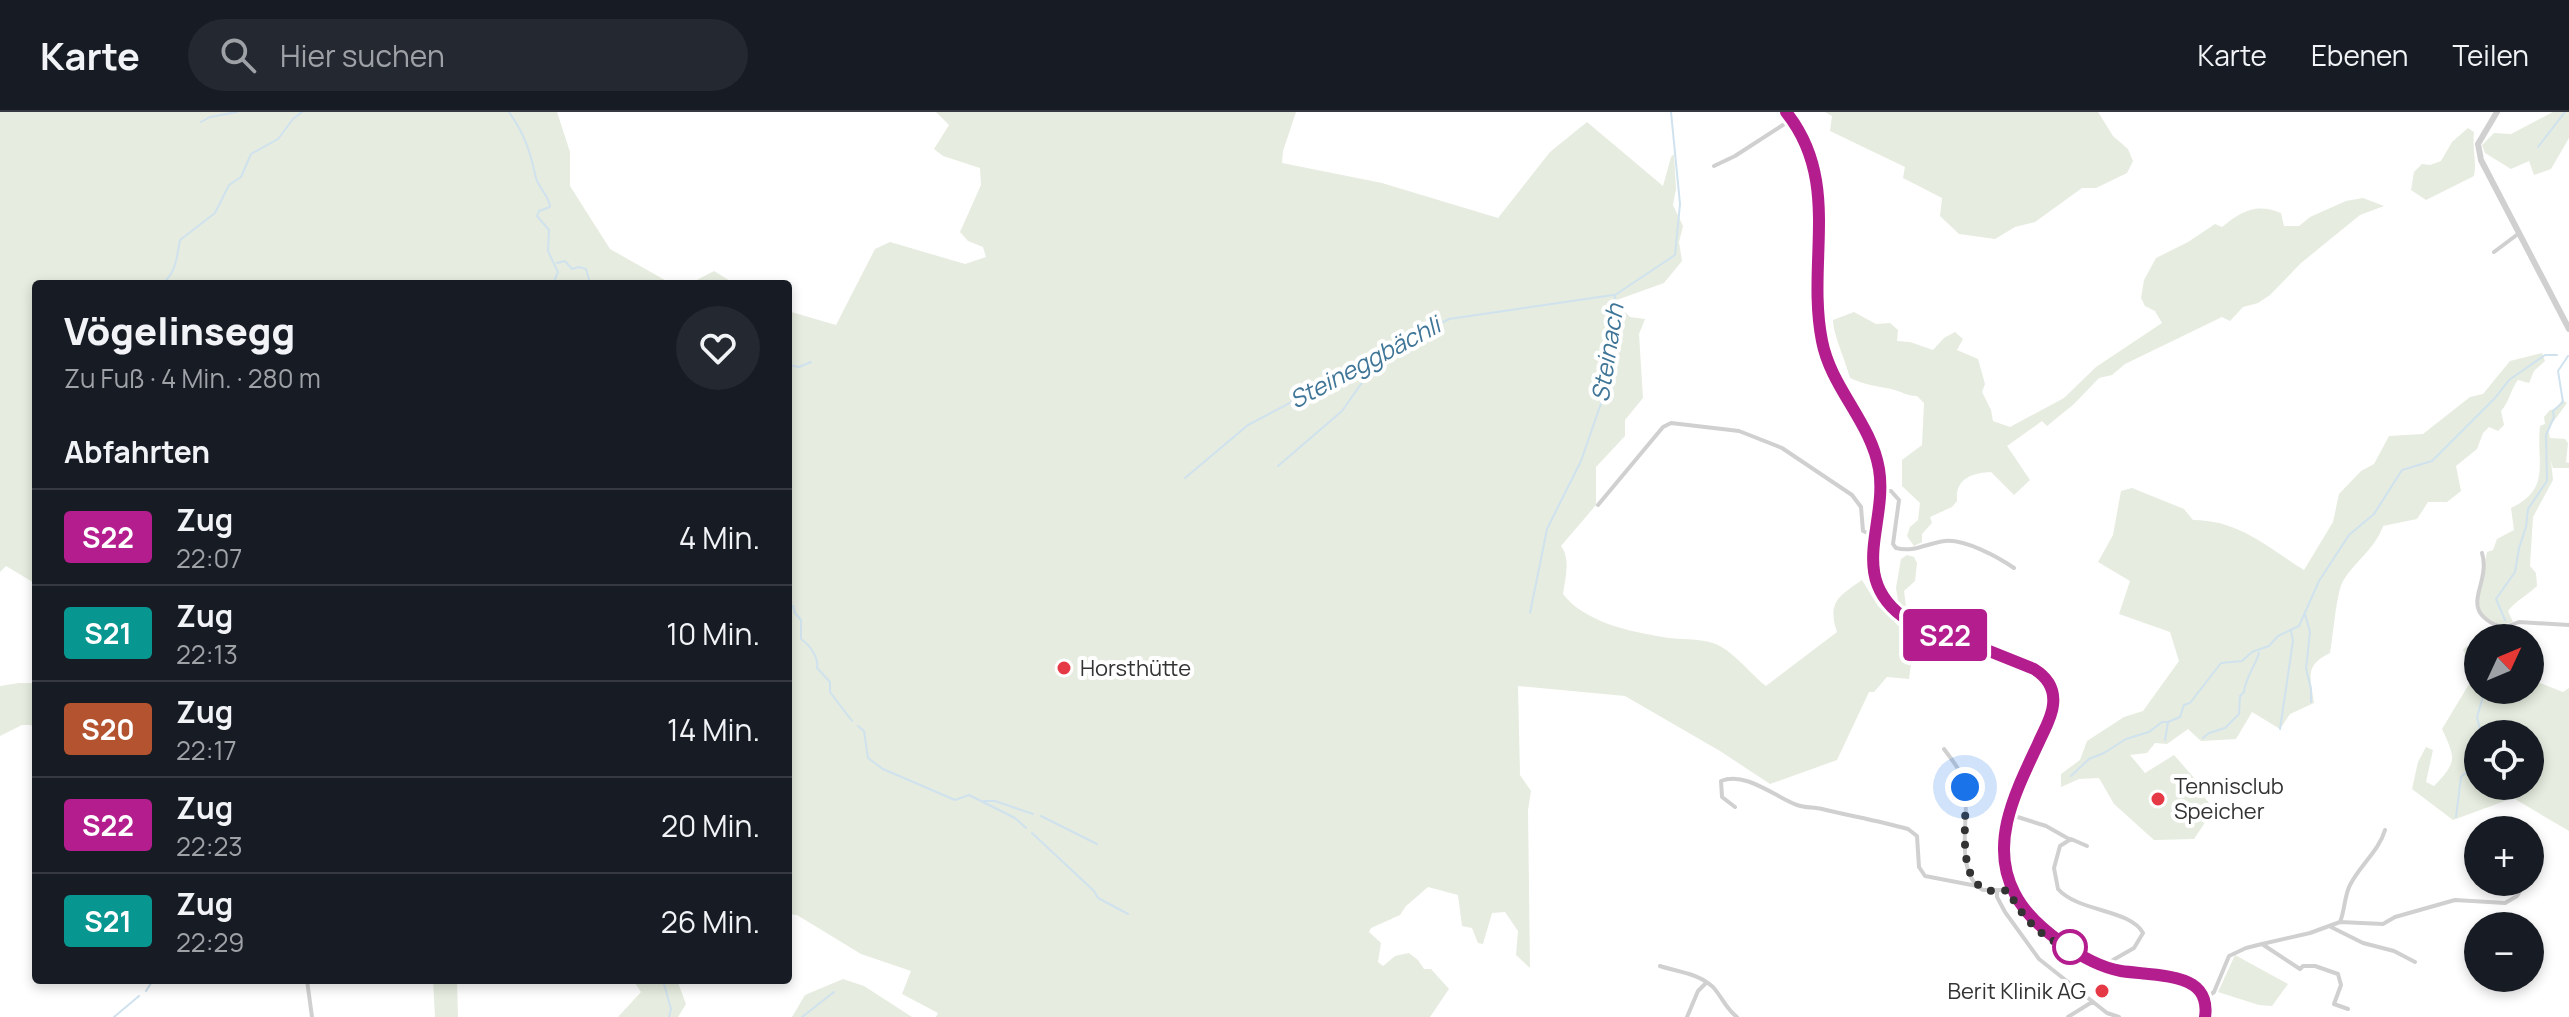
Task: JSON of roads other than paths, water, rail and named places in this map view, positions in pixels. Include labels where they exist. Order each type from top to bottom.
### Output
[{"type":"main road","points":[[1780,112],[1804,149],[1814,186],[1814,313],[1817,340],[1829,376],[1868,448],[1876,491],[1868,572],[1876,595],[1888,610],[1908,625],[2032,673],[2046,688],[2049,700],[2047,712],[2005,813],[1999,845],[2001,870],[2008,890],[2022,913],[2040,931],[2079,957],[2103,969],[2181,985],[2194,992],[2200,1002],[2201,1017]]},
{"type":"street","points":[[2497,112],[2483,132],[2478,152],[2569,329]]},
{"type":"street","points":[[1714,166],[1788,121]]},
{"type":"street","points":[[2494,252],[2518,234]]},
{"type":"street","points":[[1598,505],[1663,427],[1671,423],[1739,431],[1782,448],[1852,495],[1861,507],[1863,531],[1870,534]]},
{"type":"street","points":[[1876,491],[1891,491],[1899,500],[1893,544],[1896,548],[1916,549],[1950,541],[1995,555],[2014,568]]},
{"type":"street","points":[[2482,553],[2484,562],[2477,606],[2484,618],[2503,628],[2519,622],[2569,625]]},
{"type":"street","points":[[1944,749],[1959,770],[1965,787],[1964,839],[1972,877],[1977,886]]},
{"type":"street","points":[[1735,807],[1722,797],[1721,781],[1741,780],[1796,805],[1908,829],[1917,836],[1919,867],[1925,876],[1977,886],[1983,890],[2008,890]]},
{"type":"street","points":[[2005,813],[2046,826],[2087,846]]},
{"type":"street","points":[[2340,922],[2349,886],[2382,841],[2385,830]]},
{"type":"street","points":[[2069,839],[2060,846],[2055,860],[2054,875],[2058,889],[2075,901],[2132,922],[2143,933],[2134,948],[2106,964],[2103,969]]},
{"type":"street","points":[[1997,892],[2005,912],[2039,959],[2107,1013],[2119,1017]]},
{"type":"street","points":[[2200,1002],[2214,992],[2229,956],[2246,948],[2340,922],[2383,924],[2395,917],[2455,900],[2505,903],[2517,896]]},
{"type":"street","points":[[2328,927],[2415,962]]},
{"type":"street","points":[[2262,944],[2300,969],[2315,966],[2338,974],[2341,985],[2334,1004],[2348,1009]]},
{"type":"street","points":[[1660,966],[1688,973],[1706,983],[1737,1017]]},
{"type":"street","points":[[1687,1017],[1696,995],[1706,983]]},
{"type":"street","points":[[308,984],[312,1017]]},
{"type":"street","points":[[2068,1017],[2092,1002]]},
{"type":"waterway","points":[[201,122],[210,117],[237,112]]},
{"type":"waterway","points":[[166,280],[177,258],[180,240],[215,213],[229,185],[241,177],[251,154],[278,139],[302,112]]},
{"type":"waterway","points":[[509,112],[523,136],[537,182],[549,203],[550,207],[539,211],[537,216],[549,230],[548,251],[558,272],[555,280]]},
{"type":"waterway","name":"Steinach","points":[[1530,613],[1547,529],[1581,461],[1606,389],[1615,295],[1675,255],[1680,204],[1671,112]]},
{"type":"waterway","points":[[2538,147],[2565,112]]},
{"type":"waterway","points":[[557,263],[565,261],[572,269],[586,269],[589,280]]},
{"type":"waterway","name":"Steineggbächli","points":[[1185,478],[1248,425],[1449,319],[1613,295]]},
{"type":"waterway","points":[[2071,776],[2089,759],[2126,739],[2149,732],[2162,722],[2180,717],[2184,705],[2190,703],[2221,663],[2242,661],[2252,652],[2269,646],[2278,636],[2299,626],[2319,581],[2349,535],[2374,514],[2402,470],[2432,461],[2509,380],[2545,355],[2557,355]]},
{"type":"waterway","points":[[2505,620],[2496,599],[2515,572],[2528,509],[2547,481],[2546,435],[2554,417],[2553,411],[2563,402],[2558,371],[2568,356]]},
{"type":"waterway","points":[[1278,466],[1342,411],[1380,357]]},
{"type":"waterway","points":[[792,366],[799,367],[811,362]]},
{"type":"waterway","points":[[792,606],[801,620],[801,639],[813,652],[817,668],[830,682],[830,692],[852,721]]},
{"type":"waterway","points":[[2305,614],[2310,632],[2306,668],[2311,702]]},
{"type":"waterway","points":[[2280,729],[2293,641],[2291,631]]},
{"type":"waterway","points":[[2203,738],[2225,728],[2239,714],[2240,696],[2259,653]]},
{"type":"waterway","points":[[2478,720],[2481,704]]},
{"type":"waterway","points":[[2165,740],[2168,722]]},
{"type":"waterway","points":[[858,726],[864,731],[868,758],[883,769],[955,800],[969,795],[1015,818],[1026,828]]},
{"type":"waterway","points":[[2456,817],[2461,777],[2464,774]]},
{"type":"waterway","points":[[984,801],[995,801],[1033,814]]},
{"type":"waterway","points":[[1041,816],[1097,844]]},
{"type":"waterway","points":[[1032,833],[1098,898],[1128,914]]},
{"type":"waterway","points":[[146,991],[150,984]]},
{"type":"waterway","points":[[664,984],[671,1009],[669,1017]]},
{"type":"waterway","points":[[802,1017],[834,992]]},
{"type":"waterway","points":[[114,1017],[139,996]]},
{"type":"railway","points":[[1786,112],[1803,139],[1813,166],[1818,194],[1818,311],[1822,341],[1833,374],[1868,436],[1879,469],[1879,509],[1873,565],[1877,583],[1886,600],[1902,616],[2034,669],[2051,689],[2051,715],[2021,780],[2008,818],[2004,856],[2007,875],[2015,894],[2037,923],[2086,957],[2122,970],[2174,978],[2193,985],[2204,999],[2205,1017]]},
{"type":"train","name":"S22","points":[[1786,112],[1801,132],[1817,176],[1819,313],[1824,351],[1834,376],[1873,447],[1878,463],[1880,503],[1872,552],[1877,585],[1886,601],[1902,616],[1920,626],[2034,669],[2045,678],[2053,694],[2052,711],[2020,783],[2006,825],[2003,856],[2012,890],[2022,907],[2038,923],[2091,960],[2115,969],[2192,984],[2205,1001],[2205,1017]]},
{"type":"place","name":"Horsthütte","points":[[1064,668]]},
{"type":"place","name":"Tennisclub Speicher","points":[[2158,799]]},
{"type":"place","name":"Berit Klinik AG","points":[[2102,991]]}]
